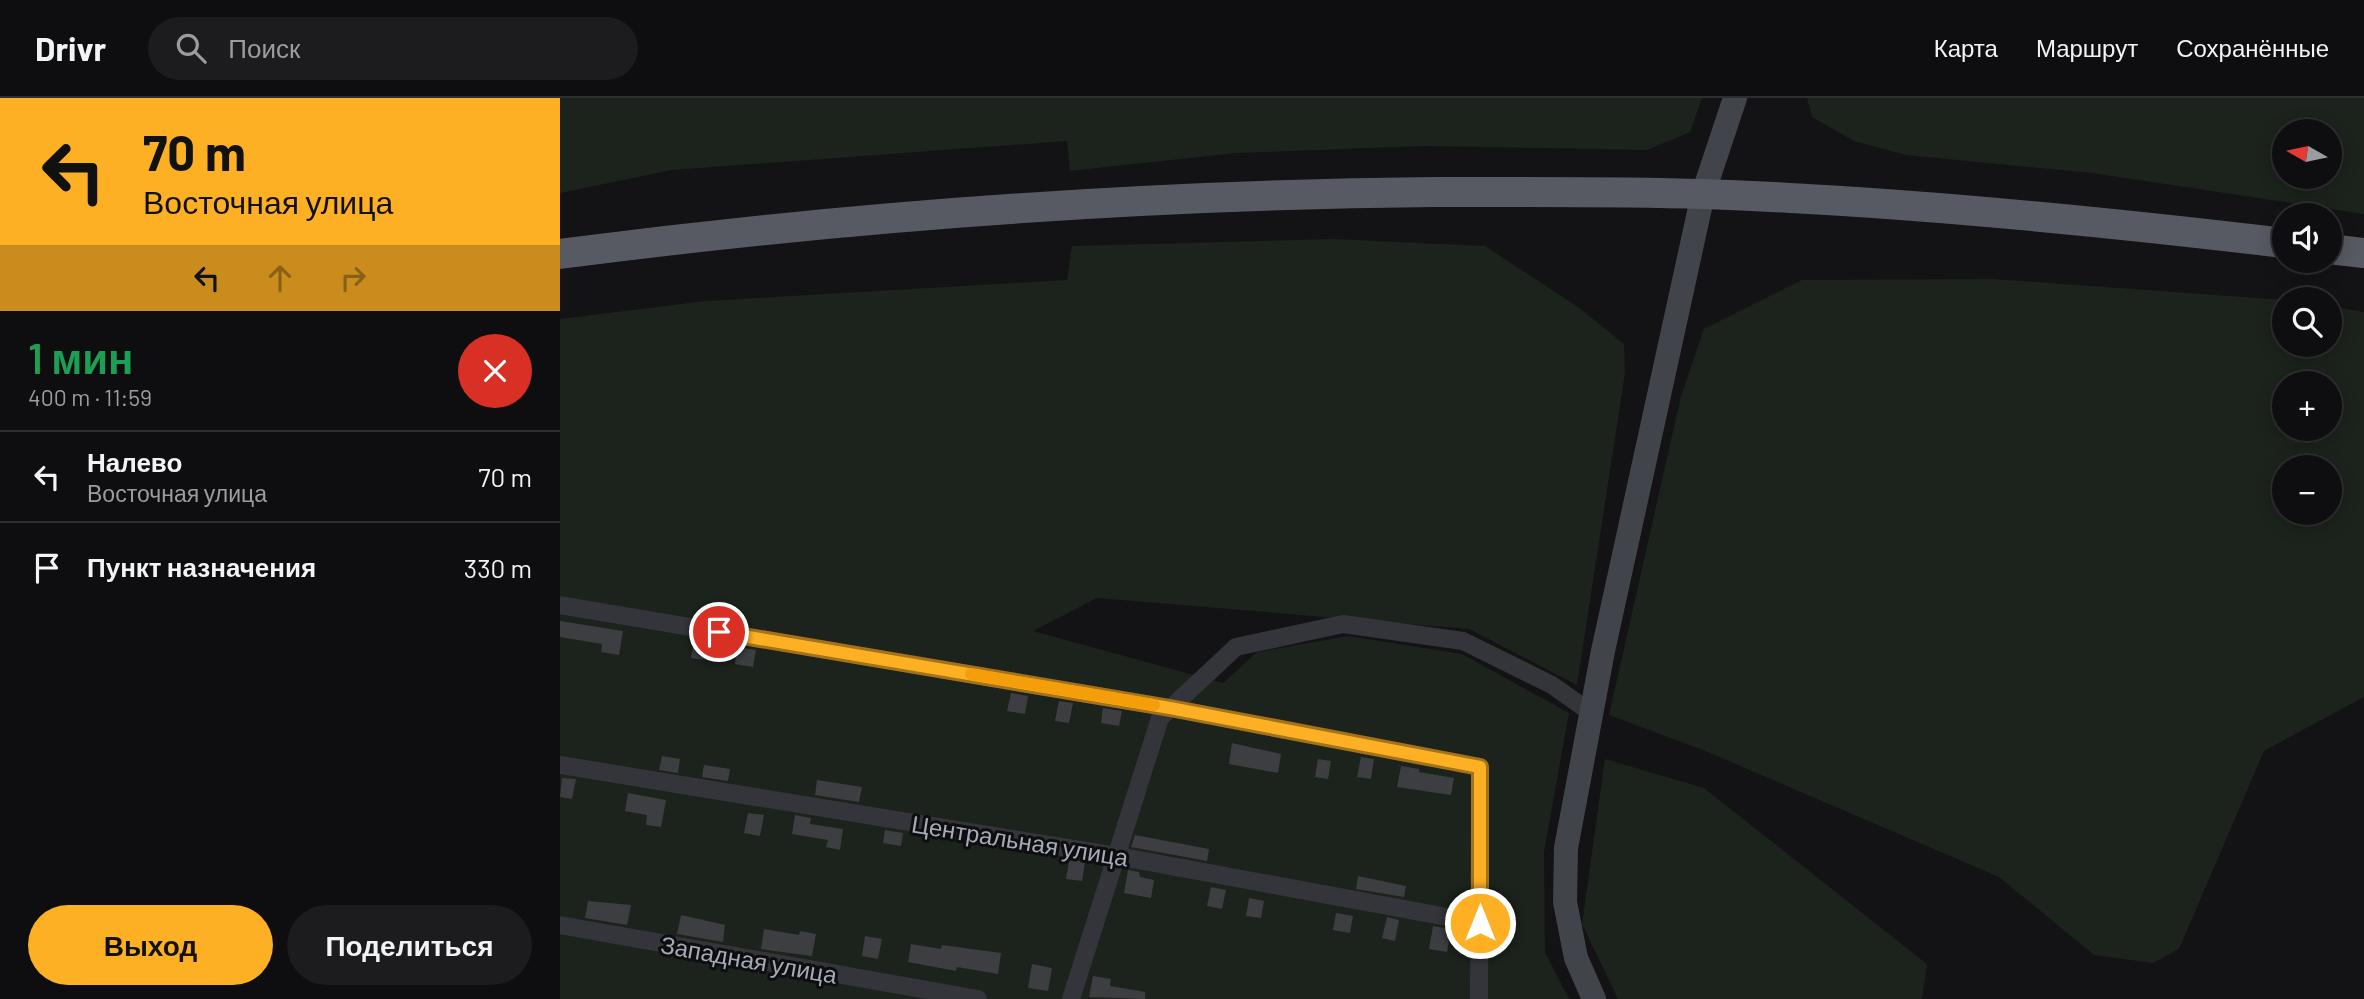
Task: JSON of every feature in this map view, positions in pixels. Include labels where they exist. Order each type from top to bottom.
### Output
[{"type":"highway","points":[[560,254],[692,236],[977,212],[1287,195],[1562,191],[1703,194],[1983,211],[2272,242]]},
{"type":"highway","points":[[2342,250],[2364,253]]},
{"type":"main road","points":[[1594,999],[1576,958],[1565,902],[1566,848],[1590,712],[1703,194],[1735,98]]},
{"type":"street","points":[[560,605],[1170,708],[1480,767],[1479,999]]},
{"type":"street","points":[[1071,999],[1160,718],[1236,647],[1343,624],[1463,641],[1552,685],[1590,712]]},
{"type":"street","name":"Центральная улица","points":[[560,765],[1116,856],[1480,923]]},
{"type":"street","name":"Западная улица","points":[[560,925],[978,999]]},
{"type":"shaded area","points":[[560,98],[1702,98],[1690,132],[1647,150],[1424,146],[1236,153],[1070,171],[1067,141],[672,170],[560,193]]},
{"type":"shaded area","points":[[1807,98],[2364,98],[2364,214],[2342,211],[2342,203],[2291,203],[2092,173],[1906,155],[1854,141],[1812,117]]},
{"type":"shaded area","points":[[1333,239],[1485,246],[1578,307],[1624,344],[1625,373],[1577,685],[1469,629],[1097,598],[1033,631],[1223,683],[1257,652],[1348,636],[1462,654],[1569,713],[1544,852],[1545,952],[1569,999],[560,999],[560,319],[706,301],[1067,280],[1072,246]]},
{"type":"shaded area","points":[[1993,279],[2272,299],[2272,357],[2342,357],[2342,308],[2364,312],[2364,697],[2264,751],[2179,949],[2153,963],[2094,955],[1999,877],[1703,750],[1609,715],[1681,396],[1704,329],[1802,280]]},
{"type":"shaded area","points":[[1605,759],[1704,788],[1927,964],[1922,999],[1618,999],[1582,924]]},
{"type":"building","points":[[560,621],[623,631],[619,655],[601,652],[602,644],[560,637]]},
{"type":"building","points":[[694,639],[709,642],[706,660],[691,658]]},
{"type":"building","points":[[737,647],[756,650],[753,667],[735,664]]},
{"type":"building","points":[[1011,693],[1028,696],[1025,714],[1007,711]]},
{"type":"building","points":[[1059,701],[1073,703],[1069,723],[1055,721]]},
{"type":"building","points":[[1103,708],[1122,711],[1119,726],[1101,723]]},
{"type":"building","points":[[1232,743],[1281,754],[1278,773],[1229,764]]},
{"type":"building","points":[[662,756],[680,759],[678,773],[659,770]]},
{"type":"building","points":[[1361,757],[1374,759],[1371,779],[1357,777]]},
{"type":"building","points":[[1318,759],[1331,761],[1328,779],[1315,777]]},
{"type":"building","points":[[704,765],[730,769],[728,781],[702,777]]},
{"type":"building","points":[[1401,766],[1454,778],[1451,795],[1397,787]]},
{"type":"building","points":[[562,778],[576,779],[572,799],[560,797]]},
{"type":"building","points":[[817,780],[862,787],[859,802],[815,795]]},
{"type":"building","points":[[628,793],[666,800],[661,827],[646,825],[647,815],[625,811]]},
{"type":"building","points":[[748,813],[764,815],[760,836],[744,833]]},
{"type":"building","points":[[795,815],[811,818],[810,824],[843,829],[840,850],[826,847],[828,840],[792,834]]},
{"type":"building","points":[[885,830],[903,833],[901,846],[883,843]]},
{"type":"building","points":[[1135,835],[1209,849],[1207,861],[1131,847]]},
{"type":"building","points":[[1069,861],[1085,862],[1082,881],[1066,879]]},
{"type":"building","points":[[1128,870],[1139,872],[1140,877],[1154,880],[1151,898],[1124,893]]},
{"type":"building","points":[[1358,876],[1406,886],[1404,897],[1356,889]]},
{"type":"building","points":[[1211,887],[1226,890],[1222,909],[1207,906]]},
{"type":"building","points":[[1249,898],[1264,901],[1261,918],[1246,916]]},
{"type":"building","points":[[588,901],[631,905],[627,925],[585,918]]},
{"type":"building","points":[[1336,913],[1353,916],[1350,933],[1333,930]]},
{"type":"building","points":[[681,915],[725,925],[723,942],[677,934]]},
{"type":"building","points":[[1387,917],[1399,920],[1395,941],[1382,938]]},
{"type":"building","points":[[1433,926],[1451,929],[1447,952],[1429,949]]},
{"type":"building","points":[[764,929],[799,935],[800,931],[816,934],[812,956],[761,949]]},
{"type":"building","points":[[865,936],[882,939],[878,959],[862,956]]},
{"type":"building","points":[[911,944],[1001,953],[998,974],[957,967],[956,971],[908,962]]},
{"type":"building","points":[[1032,964],[1052,968],[1048,991],[1028,988]]},
{"type":"building","points":[[1093,976],[1111,979],[1110,986],[1145,992],[1145,999],[1089,997]]},
{"type":"slow traffic","points":[[971,674],[1154,705]]},
{"type":"route","points":[[719,632],[1170,708],[1480,767],[1480,923]]}]
